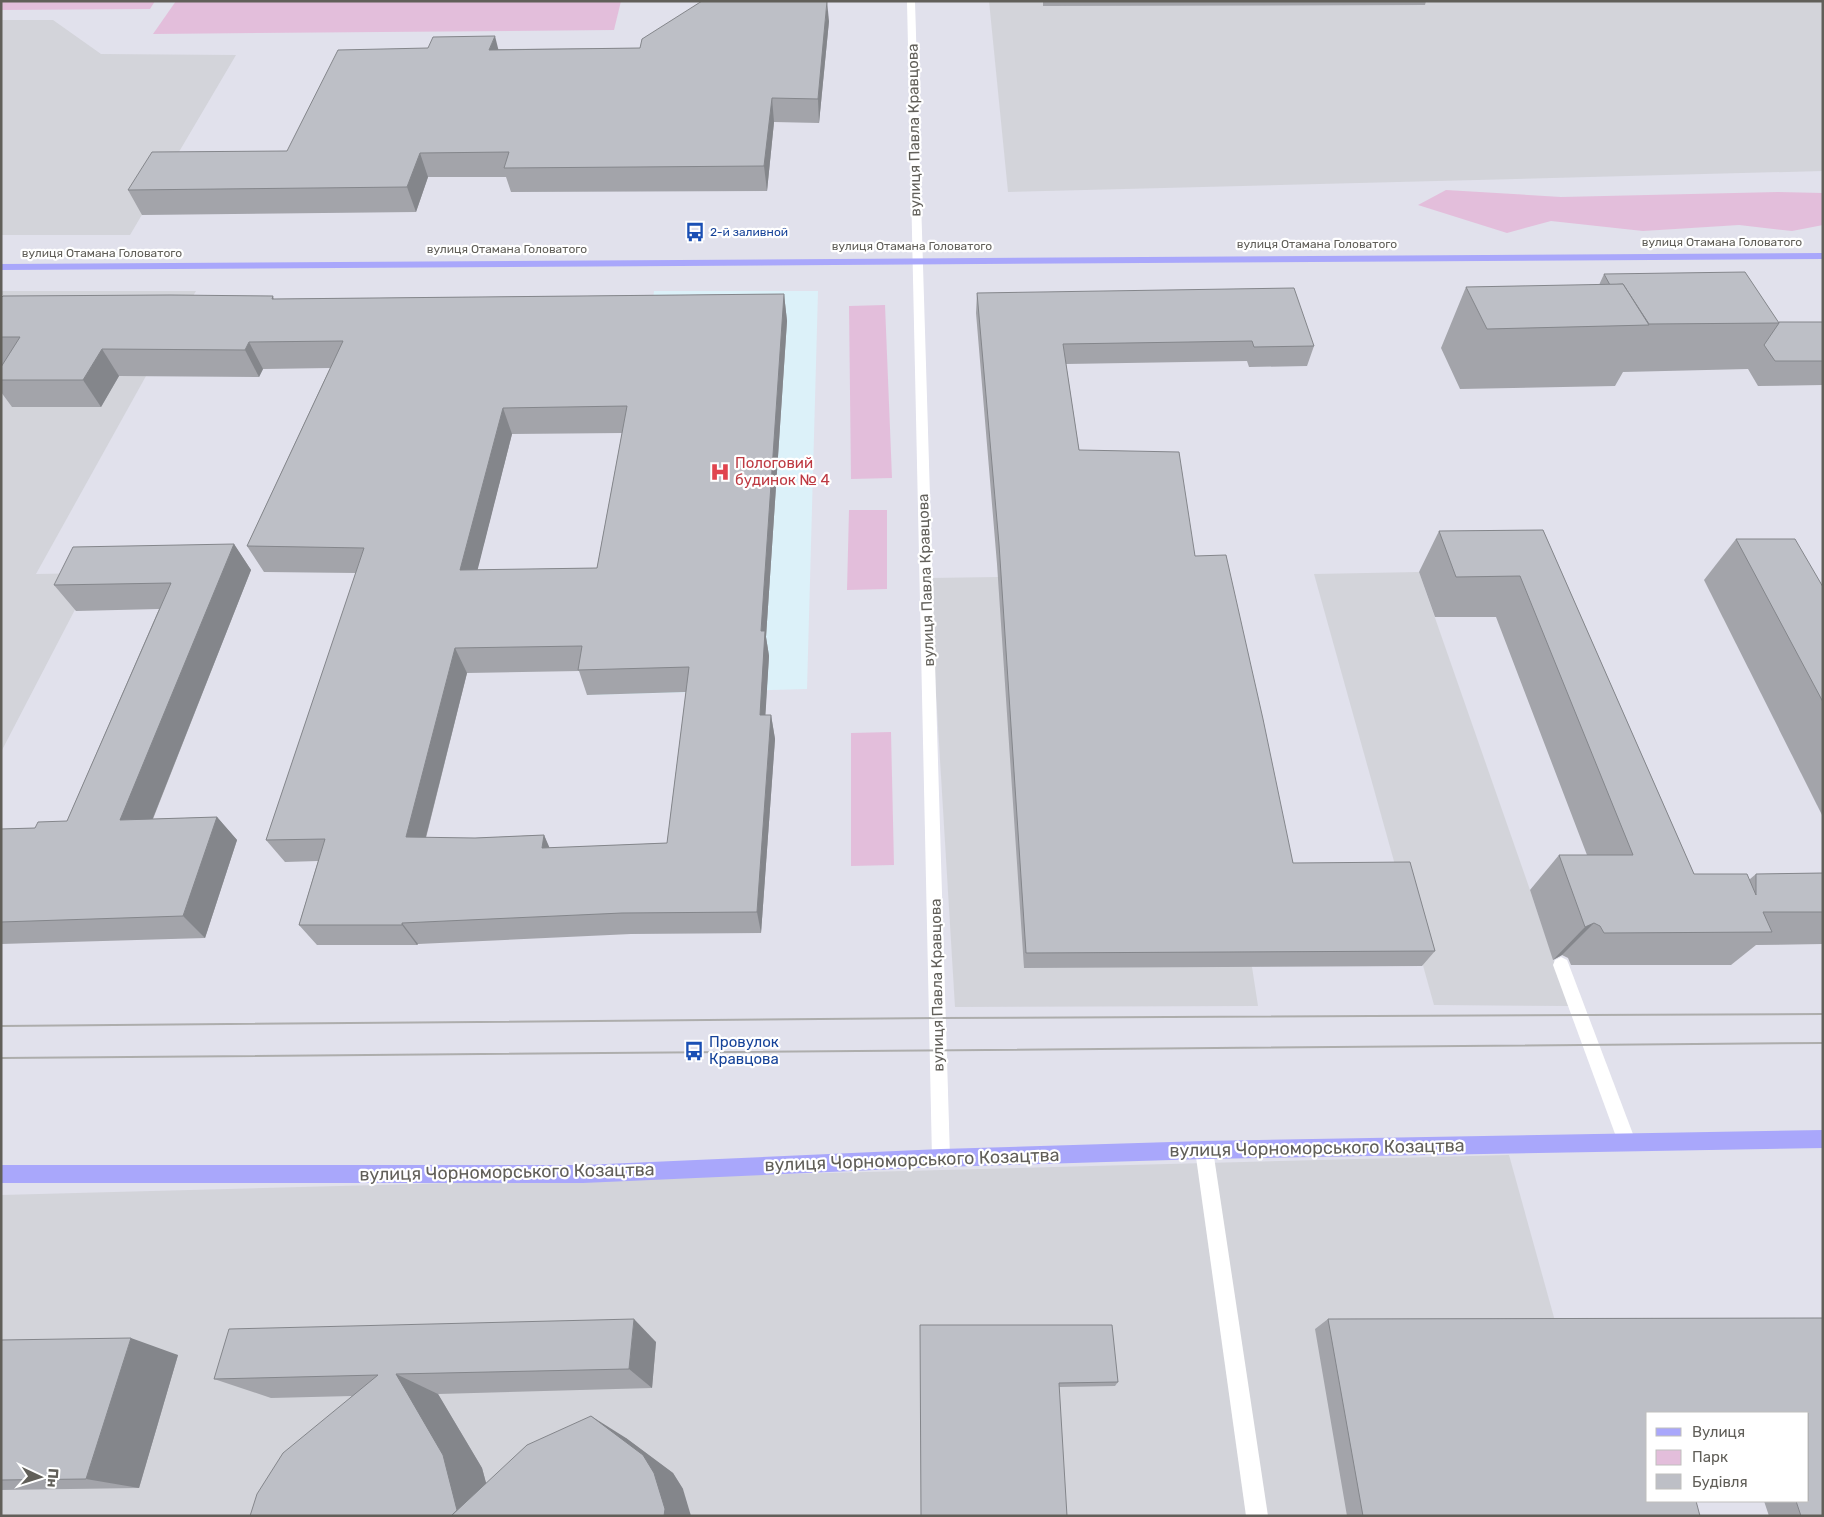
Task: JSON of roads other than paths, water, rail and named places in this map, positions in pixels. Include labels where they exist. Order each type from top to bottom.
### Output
[{"type":"main road","name":"вулиця Отамана Головатого","points":[[1,267],[1823,256]]},
{"type":"main road","name":"вулиця Чорноморського Козацтва","points":[[1,1174],[583,1174],[941,1158],[1204,1150],[1823,1139]]},
{"type":"lane","name":"вулиця Павла Кравцова","points":[[911,1],[941,1158]]},
{"type":"lane","points":[[1561,965],[1627,1142]]},
{"type":"lane","points":[[1204,1150],[1257,1516]]},
{"type":"tram line","points":[[1,1026],[938,1018],[1823,1014]]},
{"type":"tram line","points":[[1,1058],[1823,1043]]},
{"type":"place","name":"2-й заливной","points":[[695,232]]},
{"type":"place","name":"Пологовий будинок № 4","points":[[720,472]]},
{"type":"place","name":"Провулок Кравцова","points":[[694,1051]]}]
